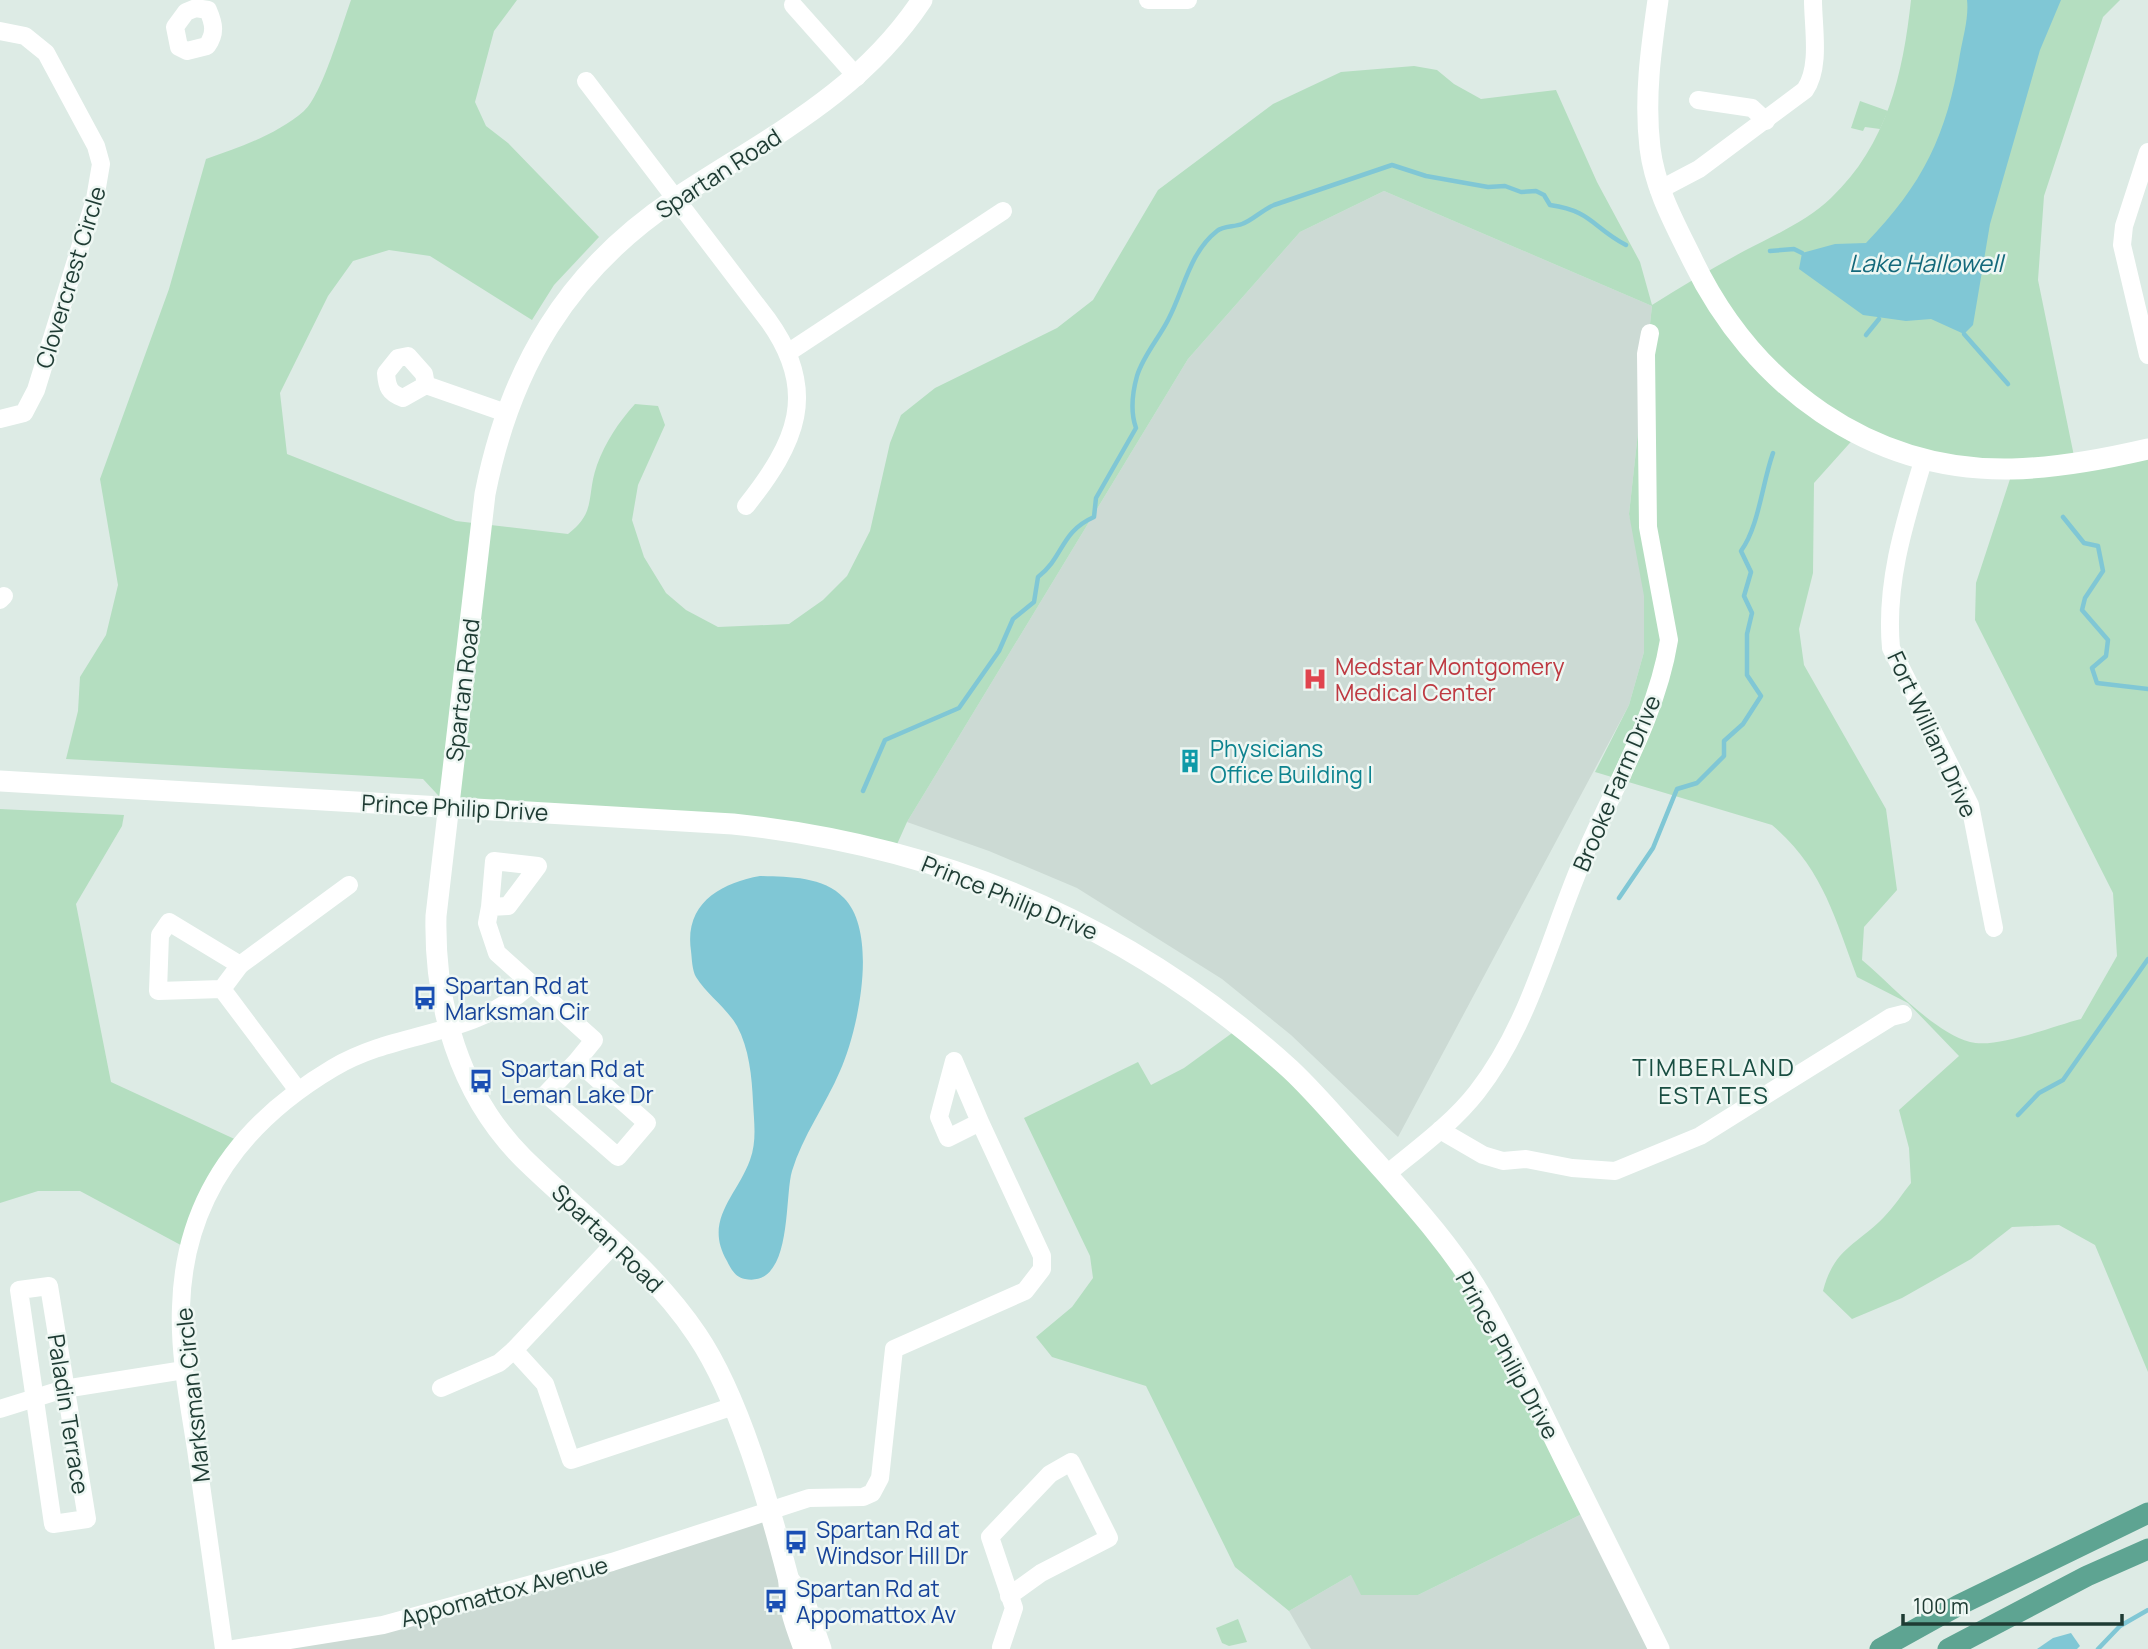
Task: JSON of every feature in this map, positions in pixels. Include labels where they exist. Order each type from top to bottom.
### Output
[{"type":"main road","points":[[1880,1649],[1959,1605],[2148,1513]]},
{"type":"main road","points":[[1948,1649],[2087,1576],[2148,1549]]},
{"type":"street","name":"Spartan Road","points":[[804,1649],[790,1605],[789,1580],[734,1406],[698,1336],[664,1290],[521,1156],[490,1118],[461,1066],[448,1027],[435,961],[436,916],[485,494],[506,413],[539,338],[581,281],[618,244],[675,199],[817,108],[857,77],[903,27],[922,0]]},
{"type":"street","points":[[1148,0],[1188,0]]},
{"type":"street","points":[[1658,0],[1647,87],[1650,150],[1659,190],[1708,291],[1749,345],[1786,387],[1820,414],[1857,435],[1924,458],[1981,468],[2013,470],[2115,457],[2148,449]]},
{"type":"street","points":[[1659,190],[1699,169],[1805,90],[1812,81],[1813,0]]},
{"type":"street","points":[[793,5],[857,77]]},
{"type":"street","name":"Clovercrest Circle","points":[[0,31],[25,36],[46,53],[96,146],[101,164],[95,199],[36,390],[24,413],[0,419]]},
{"type":"street","points":[[586,81],[768,320],[789,352],[797,387],[794,430],[776,468],[746,506]]},
{"type":"street","points":[[1698,100],[1752,108],[1766,121]]},
{"type":"street","points":[[2148,152],[2124,226],[2122,245],[2148,355]]},
{"type":"street","points":[[789,352],[1003,211]]},
{"type":"street","name":"Brooke Farm Drive","points":[[1387,1174],[1440,1130],[1476,1094],[1497,1062],[1524,1009],[1585,854],[1647,718],[1666,658],[1669,640],[1648,527],[1647,355],[1650,333]]},
{"type":"street","points":[[426,384],[506,413]]},
{"type":"street","name":"Fort William Drive","points":[[1924,458],[1896,553],[1888,622],[1891,648],[1970,806],[1994,928]]},
{"type":"street","name":"Prince Philip Drive","points":[[0,781],[800,831],[894,851],[979,880],[1061,913],[1133,951],[1211,1004],[1292,1071],[1431,1226],[1480,1294],[1529,1386],[1658,1649]]},
{"type":"street","points":[[222,989],[240,965],[349,885]]},
{"type":"street","points":[[490,907],[487,923],[497,953],[594,1040],[546,1094],[618,1157],[647,1124],[577,1061]]},
{"type":"street","points":[[222,989],[158,991],[160,935],[169,922],[240,965]]},
{"type":"street","name":"Marksman Circle","points":[[224,1649],[184,1370],[180,1309],[197,1219],[220,1173],[241,1142],[273,1108],[297,1090],[354,1056],[448,1027],[468,1024],[492,1014],[530,985]]},
{"type":"street","points":[[222,989],[297,1090]]},
{"type":"street","points":[[1440,1130],[1483,1155],[1503,1161],[1526,1159],[1572,1168],[1615,1171],[1700,1136],[1891,1017],[1903,1014]]},
{"type":"street","name":"Appomattox Avenue","points":[[234,1649],[383,1625],[612,1562],[808,1498],[863,1497],[872,1493],[880,1478],[894,1349],[1025,1291],[1037,1280],[1042,1269],[1041,1256],[981,1122]]},
{"type":"street","points":[[441,1388],[499,1363],[615,1243]]},
{"type":"street","name":"Paladin Terrace","points":[[49,1286],[87,1519],[53,1524],[33,1397],[19,1290],[49,1286]]},
{"type":"street","points":[[514,1350],[545,1384],[571,1460],[734,1406]]},
{"type":"street","points":[[0,1409],[64,1389],[184,1370]]},
{"type":"street","points":[[1000,1648],[1014,1608],[1009,1596],[990,1537],[1050,1474],[1071,1462],[1109,1538],[1041,1573],[1009,1596]]},
{"type":"street","name":"Spartan Road","points":[[789,1580],[803,1597],[821,1649]]},
{"type":"shaded area","name":"Medstar Montgomery Medical Center","points":[[1384,191],[1652,306],[1629,514],[1650,597],[1644,652],[1629,705],[1398,1137],[1291,1035],[1222,979],[1077,888],[989,851],[907,822],[1188,359],[1300,232]]},
{"type":"shaded area","points":[[1590,1510],[1659,1649],[1311,1649],[1289,1611],[1351,1575],[1418,1595]]},
{"type":"shaded area","points":[[768,1512],[812,1649],[234,1649],[383,1625]]},
{"type":"green space","points":[[351,0],[517,0],[494,31],[475,102],[486,126],[508,143],[599,237],[554,285],[532,320],[430,256],[389,250],[353,261],[328,296],[280,393],[287,454],[456,521],[568,534],[587,511],[597,465],[618,425],[635,404],[658,406],[665,425],[638,485],[632,520],[644,557],[666,593],[686,610],[718,627],[789,624],[823,600],[847,576],[870,531],[890,443],[901,415],[935,388],[1057,328],[1093,300],[1158,190],[1273,104],[1341,72],[1414,66],[1437,70],[1454,84],[1481,99],[1556,90],[1597,182],[1640,262],[1652,305],[1801,221],[1831,198],[1850,177],[1879,132],[1889,107],[1903,55],[1911,0],[2120,0],[2103,17],[2044,196],[2038,280],[2075,461],[2148,449],[2148,1372],[2095,1245],[2059,1225],[2012,1227],[1971,1259],[1902,1298],[1852,1319],[1823,1291],[1833,1265],[1840,1256],[1884,1217],[1911,1183],[1909,1148],[1899,1110],[1959,1056],[1908,1003],[1857,977],[1815,876],[1804,859],[1772,825],[1595,772],[1629,705],[1644,652],[1644,596],[1629,514],[1652,306],[1384,191],[1300,232],[1188,359],[907,822],[894,851],[801,831],[449,807],[423,779],[66,759],[78,711],[80,677],[106,635],[118,585],[100,479],[169,289],[206,159],[270,134],[304,111],[318,90]],"holes":[[[1857,435],[2013,470],[1976,583],[1975,620],[2113,893],[2117,956],[2081,1019],[2010,1040],[1981,1043],[1956,1037],[1927,1018],[1862,960],[1864,927],[1897,890],[1886,809],[1804,665],[1799,629],[1813,573],[1814,483]]]},
{"type":"green space","points":[[1860,101],[1888,111],[1880,129],[1865,127],[1863,131],[1851,128]]},
{"type":"green space","points":[[0,809],[124,815],[122,826],[76,904],[111,1082],[241,1142],[190,1250],[80,1191],[38,1191],[0,1203]]},
{"type":"green space","points":[[1239,1028],[1431,1226],[1590,1510],[1418,1595],[1361,1595],[1351,1575],[1289,1611],[1235,1567],[1146,1386],[1052,1357],[1036,1337],[1072,1307],[1093,1278],[1090,1256],[1024,1118],[1138,1062],[1151,1085],[1184,1068]]},
{"type":"green space","points":[[1238,1619],[1247,1642],[1229,1646],[1222,1643],[1216,1628]]},
{"type":"water","name":"Lake Hallowell","points":[[1967,0],[2061,0],[2040,50],[1990,224],[1973,325],[1964,334],[1931,319],[1906,321],[1863,315],[1799,269],[1802,253],[1835,244],[1866,243],[1903,200],[1917,179],[1930,157],[1948,109],[1965,27]]},
{"type":"water","points":[[760,876],[805,879],[836,891],[855,914],[861,935],[863,958],[858,1008],[847,1054],[792,1171],[784,1238],[779,1256],[771,1270],[760,1278],[745,1279],[736,1275],[730,1267],[719,1233],[720,1221],[750,1160],[754,1146],[749,1063],[737,1026],[695,974],[690,935],[693,920],[708,898],[731,884]]},
{"type":"water","points":[[2071,1633],[2080,1646],[2077,1649],[2037,1649],[2053,1638]]},
{"type":"waterway","points":[[863,791],[885,740],[959,708],[999,651],[1013,619],[1034,602],[1038,577],[1053,561],[1068,537],[1094,517],[1096,498],[1136,428],[1132,402],[1140,369],[1174,308],[1193,261],[1217,231],[1246,222],[1274,205],[1392,165],[1426,176],[1488,187],[1505,186],[1521,192],[1536,191],[1544,195],[1550,205],[1575,211],[1626,245]]},
{"type":"waterway","points":[[1770,251],[1794,249],[1802,253]]},
{"type":"waterway","points":[[1866,335],[1879,319]]},
{"type":"waterway","points":[[1964,334],[2008,384]]},
{"type":"waterway","points":[[1619,898],[1653,848],[1677,789],[1697,783],[1724,756],[1724,741],[1743,724],[1761,696],[1747,675],[1747,634],[1752,613],[1744,596],[1751,572],[1741,551],[1756,517],[1773,453]]},
{"type":"waterway","points":[[2063,517],[2084,543],[2098,546],[2103,571],[2085,598],[2082,610],[2108,640],[2106,656],[2092,668],[2097,683],[2148,689]]},
{"type":"waterway","points":[[2018,1115],[2039,1093],[2063,1080],[2148,959]]},
{"type":"waterway","points":[[2098,1649],[2120,1626],[2148,1610]]},
{"type":"place","name":"Medstar Montgomery Medical Center","points":[[1315,679]]},
{"type":"place","name":"Physicians Office Building I","points":[[1190,761]]},
{"type":"place","name":"Spartan Rd at Marksman Cir","points":[[425,998]]},
{"type":"place","name":"Spartan Rd at Leman Lake Dr","points":[[481,1081]]},
{"type":"place","name":"Spartan Rd at Windsor Hill Dr","points":[[796,1542]]},
{"type":"place","name":"Spartan Rd at Appomattox Av","points":[[776,1601]]},
{"type":"district","name":"TIMBERLAND ESTATES","points":[[1714,1080]]}]
